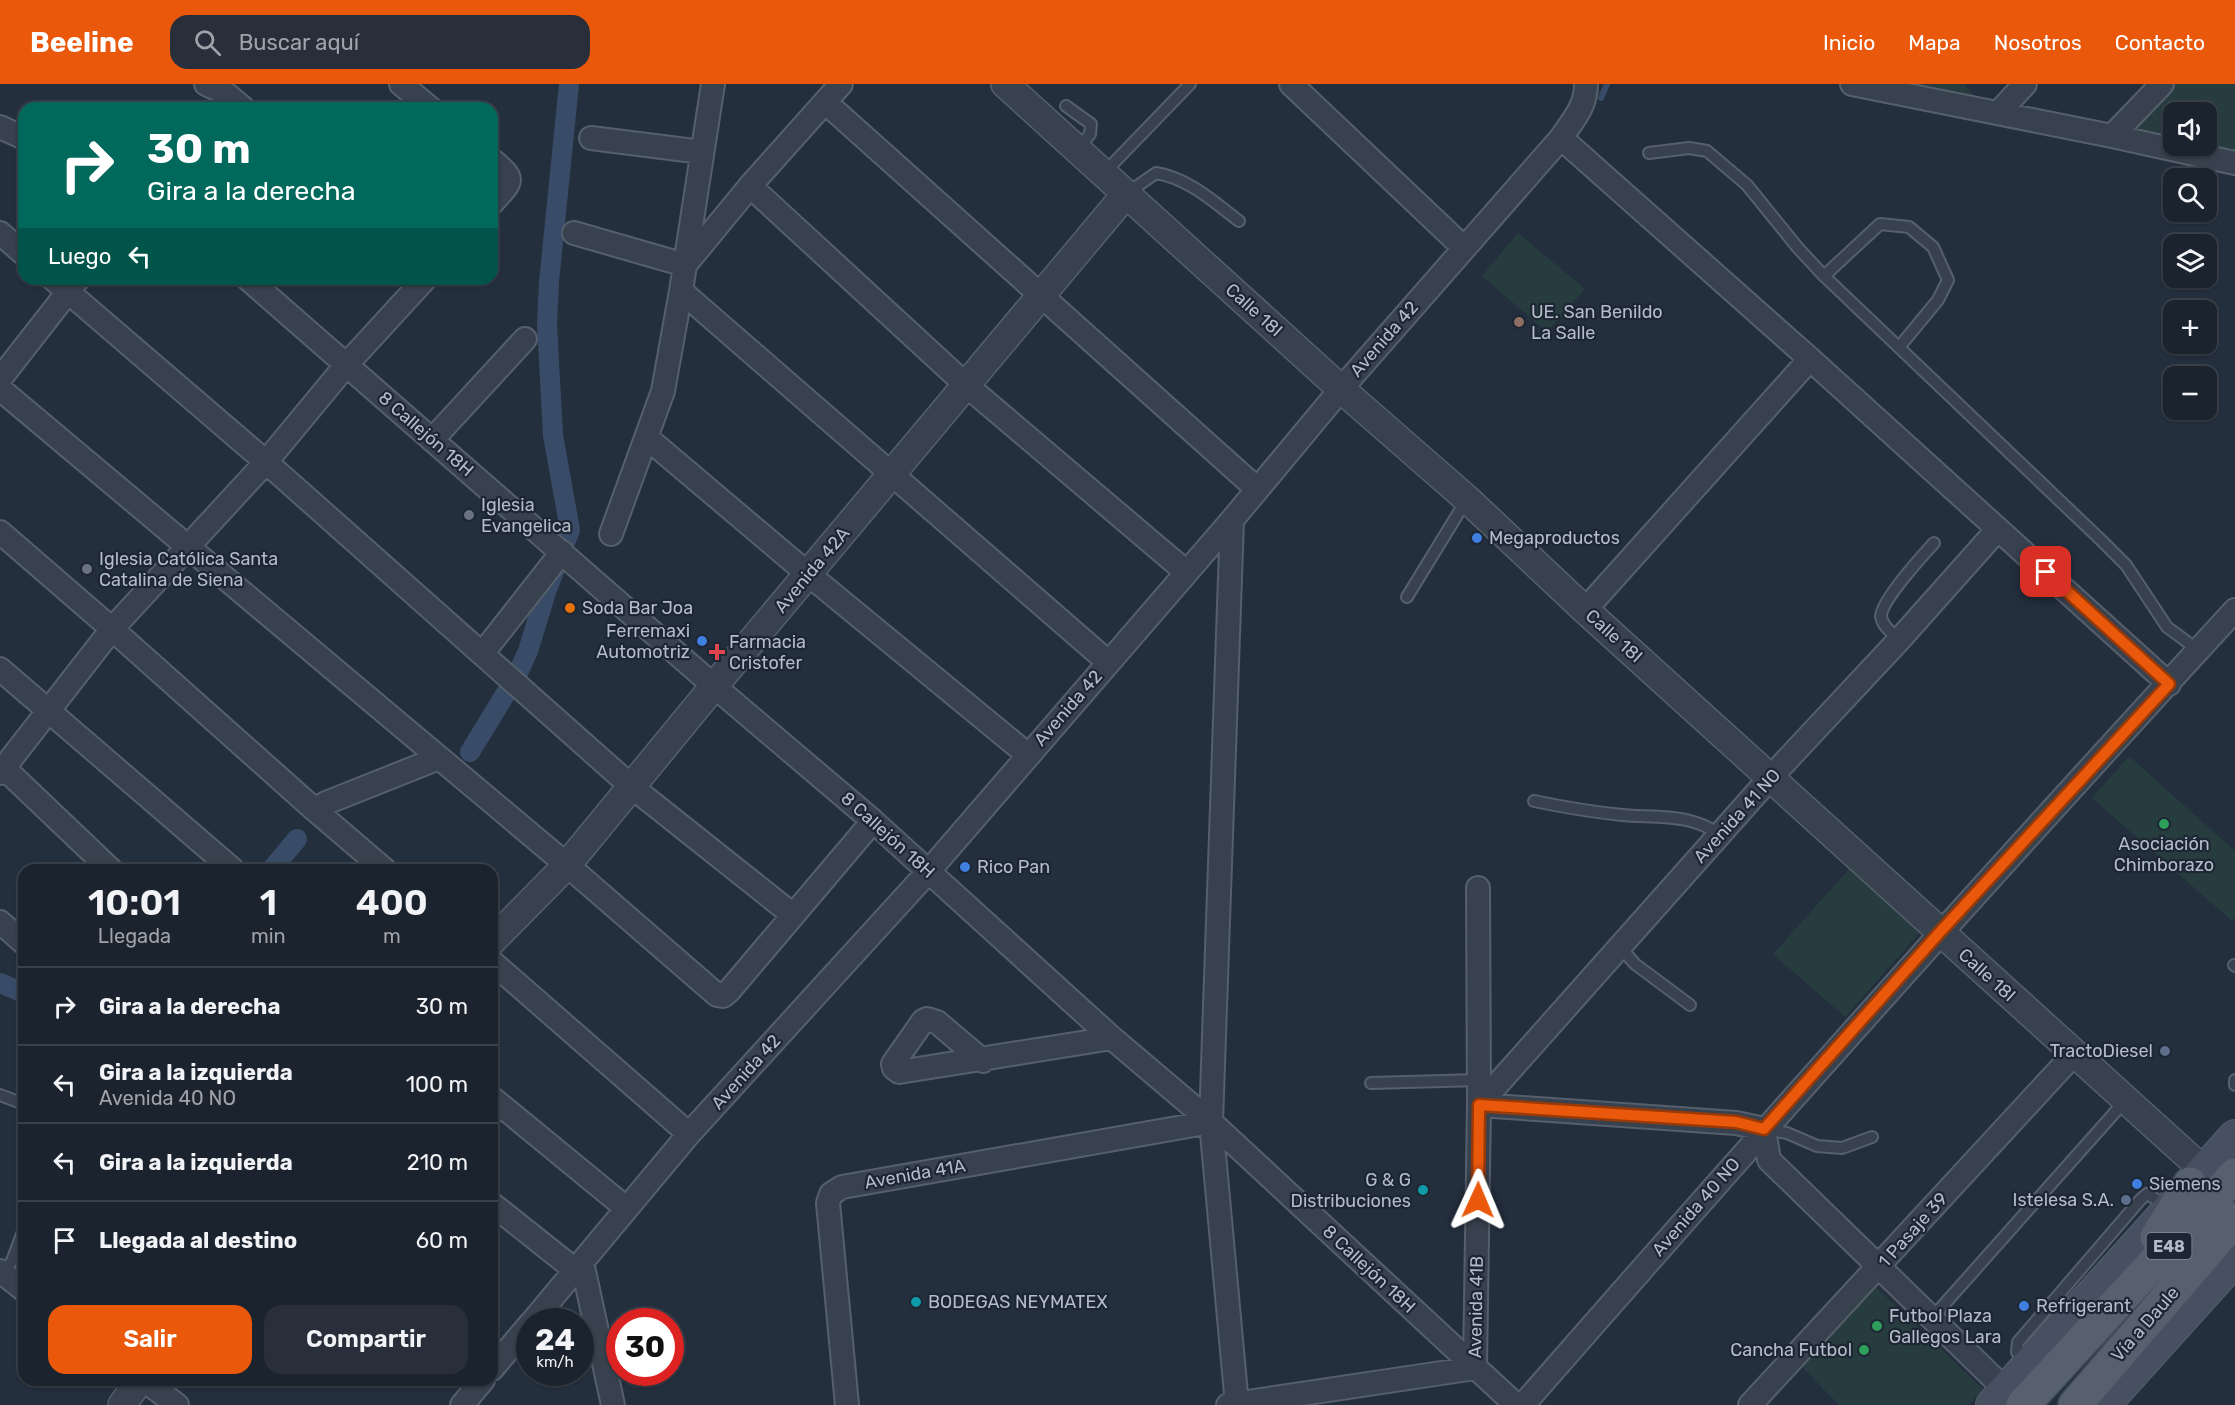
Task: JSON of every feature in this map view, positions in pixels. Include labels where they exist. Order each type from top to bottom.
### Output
[{"type":"main road","name":"E48","points":[[2022,1394],[2204,1185],[2235,1136]]},
{"type":"main road","name":"Vía a Daule","points":[[2022,1394],[2114,1304],[2204,1185]]},
{"type":"main road","name":"Vía a Daule","points":[[2082,1404],[2139,1330],[2235,1219]]},
{"type":"main road","points":[[2139,1330],[2235,1252]]},
{"type":"main road","name":"Vía a Daule","points":[[2082,1404],[2235,1260]]},
{"type":"street","points":[[401,84],[423,102]]},
{"type":"street","points":[[611,534],[663,391],[681,291],[712,84]]},
{"type":"street","points":[[685,265],[750,186],[841,84]]},
{"type":"street","name":"Calle 18I","points":[[1005,84],[1341,389],[1467,499],[1585,610],[2074,1054],[2125,1101],[2204,1185]]},
{"type":"street","points":[[1291,84],[1464,248]]},
{"type":"street","name":"Avenida 42","points":[[544,1308],[688,1134],[928,872],[1341,389],[1561,138],[1586,98],[1586,84]]},
{"type":"street","points":[[1852,84],[2235,163]]},
{"type":"street","points":[[1998,113],[2025,84]]},
{"type":"street","points":[[2112,136],[2162,84]]},
{"type":"street","points":[[219,92],[234,102]]},
{"type":"street","points":[[825,102],[1256,488]]},
{"type":"street","points":[[0,127],[18,135]]},
{"type":"street","points":[[591,138],[702,152]]},
{"type":"street","points":[[1561,138],[1810,359],[2169,684]]},
{"type":"street","points":[[498,165],[508,173],[510,178],[508,185],[498,196]]},
{"type":"street","points":[[750,186],[966,386],[1185,571]]},
{"type":"street","name":"Avenida 42A","points":[[498,935],[567,865],[1126,194]]},
{"type":"street","points":[[0,233],[18,249]]},
{"type":"street","points":[[574,233],[685,265]]},
{"type":"street","points":[[0,379],[66,285]]},
{"type":"street","points":[[68,285],[632,787],[793,915]]},
{"type":"street","name":"8 Callejón 18H","points":[[255,285],[714,686],[873,821],[1112,1038],[1211,1122],[1516,1405]]},
{"type":"street","points":[[104,864],[2,770],[112,629],[266,462],[347,364],[420,285]]},
{"type":"street","points":[[681,291],[1108,662]]},
{"type":"street","points":[[432,440],[525,339]]},
{"type":"street","points":[[1585,610],[1810,359]]},
{"type":"street","points":[[0,389],[567,865],[717,995],[723,996],[729,991],[873,821]]},
{"type":"street","points":[[646,437],[1028,755]]},
{"type":"street","points":[[1232,519],[1211,1122],[1234,1405]]},
{"type":"street","name":"Avenida 41 NO","points":[[1479,1105],[1770,778],[1900,639],[1998,529]]},
{"type":"street","points":[[0,532],[378,864]]},
{"type":"street","points":[[482,654],[562,552]]},
{"type":"street","name":"Avenida 40 NO","points":[[1523,1405],[1940,932],[2235,610]]},
{"type":"street","points":[[0,669],[226,864]]},
{"type":"street","points":[[315,810],[326,803],[440,758]]},
{"type":"street","name":"Avenida 41B","points":[[1234,1405],[1475,1368],[1479,1105],[1478,888]]},
{"type":"street","points":[[0,922],[18,938]]},
{"type":"street","points":[[498,967],[688,1134]]},
{"type":"street","points":[[983,1060],[1112,1038]]},
{"type":"street","name":"1 Pasaje 39","points":[[1750,1405],[2074,1054]]},
{"type":"street","points":[[498,1103],[626,1208]]},
{"type":"street","points":[[1479,1105],[1736,1122],[1764,1129],[1769,1160],[1932,1318],[2022,1394]]},
{"type":"street","name":"Avenida 41A","points":[[848,1405],[828,1203],[831,1194],[842,1187],[1211,1122]]},
{"type":"street","points":[[498,1208],[579,1266],[613,1405]]},
{"type":"street","points":[[2,1273],[18,1285]]},
{"type":"street","name":"Avenida 42","points":[[498,1362],[516,1341]]},
{"type":"street","points":[[122,1405],[137,1386]]},
{"type":"street","points":[[150,1386],[177,1405]]},
{"type":"street","points":[[462,1405],[478,1386]]},
{"type":"lane","points":[[1103,174],[1190,84]]},
{"type":"lane","points":[[1066,106],[1091,124],[1090,134],[1077,150]]},
{"type":"lane","points":[[1648,153],[1689,148],[1707,151],[1747,186],[1824,276],[1900,346],[2126,565],[2167,627],[2198,650]]},
{"type":"lane","points":[[1126,194],[1156,173],[1172,176],[1189,185],[1239,221]]},
{"type":"lane","points":[[1824,276],[1880,224],[1909,227],[1933,247],[1948,280],[1938,300],[1900,346]]},
{"type":"lane","points":[[1407,597],[1467,499]]},
{"type":"lane","points":[[1900,639],[1884,623],[1881,616],[1883,606],[1934,543]]},
{"type":"lane","points":[[1534,801],[1595,812],[1669,817],[1707,825],[1720,835]]},
{"type":"lane","points":[[1620,947],[1635,964],[1690,1005]]},
{"type":"lane","points":[[1371,1083],[1479,1080]]},
{"type":"lane","points":[[2235,1080],[2235,1085]]},
{"type":"lane","points":[[0,1095],[18,1102]]},
{"type":"lane","points":[[1932,1318],[2125,1101]]},
{"type":"lane","points":[[1764,1129],[1787,1134],[1817,1146],[1842,1148],[1872,1137]]},
{"type":"lane","points":[[2,1273],[12,1261],[18,1245]]},
{"type":"green space","points":[[1868,84],[1964,84],[1985,108]]},
{"type":"green space","points":[[2168,84],[2235,84],[2235,160],[2217,156],[2217,102],[2163,102],[2163,144],[2118,134]]},
{"type":"green space","points":[[1518,233],[1585,289],[1547,332],[1482,276]]},
{"type":"green space","name":"Asociación Chimborazo","points":[[2129,756],[2235,851],[2235,917],[2232,921],[2092,798]]},
{"type":"green space","points":[[1849,869],[1920,932],[1845,1017],[1773,954]]},
{"type":"green space","name":"Futbol Plaza Gallegos Lara","points":[[1873,1284],[1983,1389],[1969,1405],[1839,1405],[1802,1367]]},
{"type":"waterway","points":[[470,752],[517,675],[528,651],[546,592],[570,530],[553,435],[547,324],[549,282],[569,84]]},
{"type":"waterway","points":[[1601,98],[1607,84]]},
{"type":"waterway","points":[[276,864],[297,839]]},
{"type":"waterway","points":[[0,983],[18,990]]},
{"type":"place","name":"UE. San Benildo La Salle","points":[[1519,322]]},
{"type":"place","name":"Iglesia Evangelica","points":[[469,515]]},
{"type":"place","name":"Megaproductos","points":[[1477,538]]},
{"type":"place","name":"Iglesia Católica Santa Catalina de Siena","points":[[87,569]]},
{"type":"place","name":"Soda Bar Joa","points":[[570,608]]},
{"type":"place","name":"Ferremaxi Automotriz","points":[[702,641]]},
{"type":"place","name":"Farmacia Cristofer","points":[[717,652]]},
{"type":"place","name":"Asociación Chimborazo","points":[[2164,824]]},
{"type":"place","name":"Rico Pan","points":[[965,867]]},
{"type":"place","name":"TractoDiesel","points":[[2165,1051]]},
{"type":"place","name":"Siemens","points":[[2137,1184]]},
{"type":"place","name":"G & G Distribuciones","points":[[1423,1190]]},
{"type":"place","name":"Istelesa S.A.","points":[[2126,1200]]},
{"type":"place","name":"BODEGAS NEYMATEX","points":[[916,1302]]},
{"type":"place","name":"Refrigerant","points":[[2024,1306]]},
{"type":"place","name":"Futbol Plaza Gallegos Lara","points":[[1877,1326]]},
{"type":"place","name":"Cancha Futbol","points":[[1864,1350]]},
{"type":"route","points":[[1478,1200],[1479,1105],[1736,1122],[1764,1129],[1940,932],[2169,684],[2046,572]]}]
